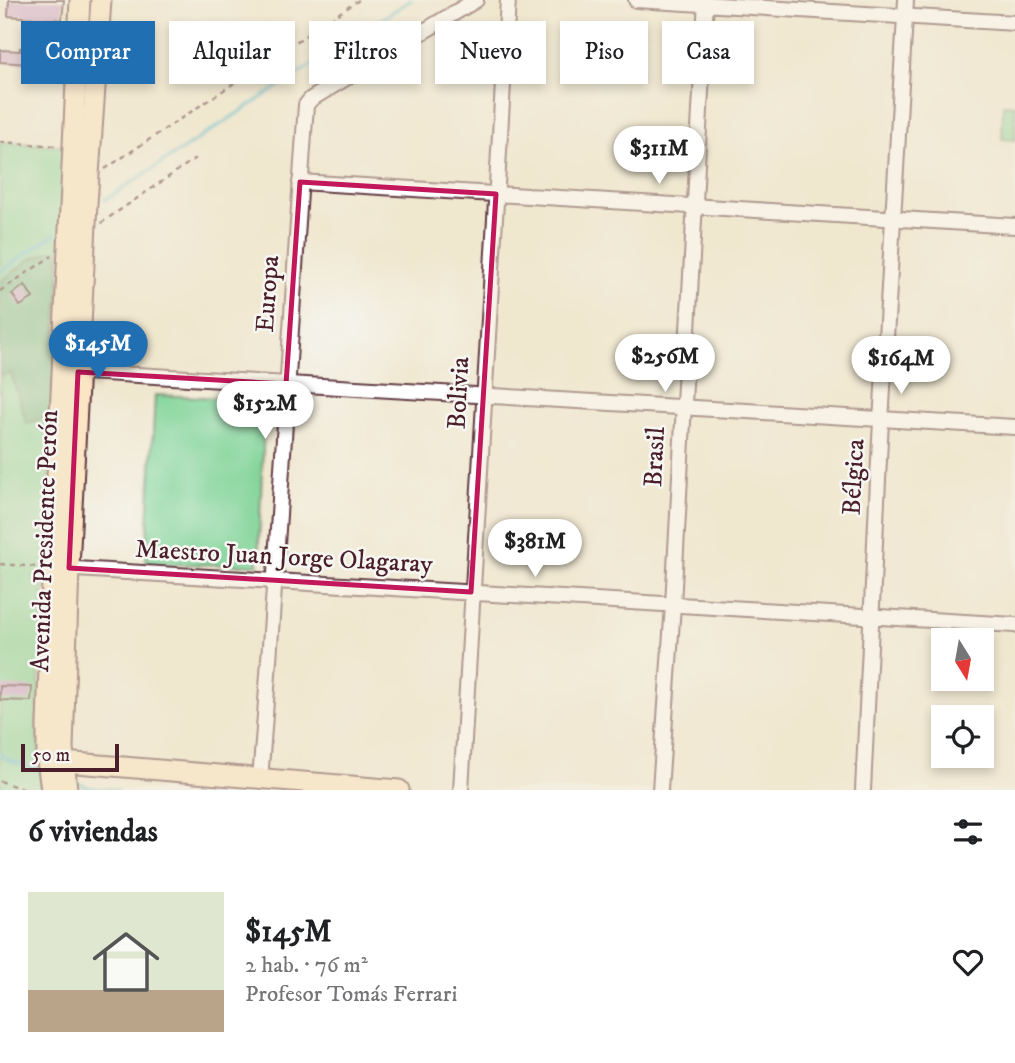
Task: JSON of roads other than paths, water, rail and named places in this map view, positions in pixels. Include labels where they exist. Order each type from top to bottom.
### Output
[{"type":"main road","name":"Avenida Presidente Perón","points":[[51,790],[55,761],[61,568],[82,148],[80,0]]},
{"type":"main road","name":"Avenida Presidente Perón","points":[[70,371],[89,180],[82,148],[101,0]]},
{"type":"main road","name":"Avenida Presidente Perón","points":[[55,761],[67,790]]},
{"type":"main road","points":[[55,761],[399,790]]},
{"type":"street","name":"Europa","points":[[260,780],[276,581],[286,384],[306,105],[311,99],[476,0]]},
{"type":"street","name":"Bolivia","points":[[460,790],[508,0]]},
{"type":"street","points":[[636,0],[706,2],[1015,23]]},
{"type":"street","name":"Bélgica","points":[[863,790],[906,0]]},
{"type":"street","name":"Brasil","points":[[660,790],[673,605],[706,2]]},
{"type":"street","points":[[300,183],[1015,226]]},
{"type":"street","points":[[70,371],[1015,427]]},
{"type":"street","name":"Maestro Juan Jorge Olagaray","points":[[61,568],[1015,625]]},
{"type":"waterway","points":[[105,200],[411,0]]},
{"type":"waterway","points":[[0,272],[55,234]]},
{"type":"waterway","points":[[0,754],[6,759],[42,771]]},
{"type":"waterway","points":[[72,781],[91,788],[118,790]]}]
